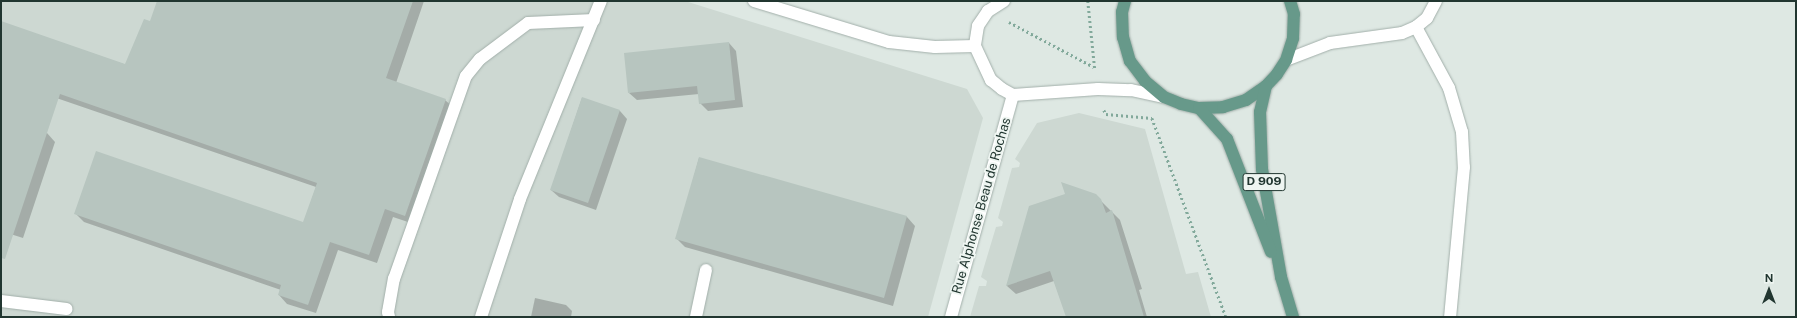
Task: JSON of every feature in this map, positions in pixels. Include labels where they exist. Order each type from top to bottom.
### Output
[{"type":"main road","points":[[1125,1],[1122,12],[1123,37],[1130,61],[1145,81],[1164,97],[1181,104],[1199,108],[1223,107],[1246,100],[1266,86],[1286,60],[1292,38],[1294,14],[1290,1]]},
{"type":"main road","name":"D 909","points":[[1266,86],[1260,112],[1262,169],[1281,277]]},
{"type":"main road","name":"D 909","points":[[1199,108],[1226,139],[1281,277],[1293,317]]},
{"type":"street","points":[[481,317],[520,199],[601,1]]},
{"type":"street","points":[[754,1],[784,5],[889,42],[935,47],[975,46]]},
{"type":"street","points":[[1004,1],[988,11],[978,26],[975,46],[991,80],[1013,95],[1098,89],[1131,90],[1164,97]]},
{"type":"street","points":[[1286,60],[1330,42],[1389,35],[1416,27],[1434,10],[1436,1]]},
{"type":"street","points":[[389,317],[388,312],[394,279],[466,76],[480,59],[528,23],[594,20]]},
{"type":"street","points":[[1416,27],[1449,88],[1462,132],[1464,167],[1450,317]]},
{"type":"street","name":"Rue Alphonse Beau de Rochas","points":[[951,317],[1013,95]]},
{"type":"street","points":[[696,317],[706,270]]},
{"type":"street","points":[[1,301],[66,309]]},
{"type":"path","points":[[988,11],[1095,67],[1088,1]]},
{"type":"path","points":[[1098,89],[1106,114],[1152,118],[1226,317]]},
{"type":"shaded area","points":[[1,1],[685,1],[967,89],[983,118],[928,317],[1,317]]},
{"type":"shaded area","points":[[1079,113],[1145,129],[1186,274],[1198,272],[1211,317],[970,317],[979,286],[986,286],[987,281],[981,277],[996,227],[1002,226],[1003,222],[998,218],[1012,168],[1019,167],[1020,163],[1015,159],[1037,123]]},
{"type":"building","points":[[157,1],[413,1],[386,78],[446,99],[405,216],[385,209],[369,255],[330,242],[308,305],[278,295],[281,285],[74,214],[96,151],[303,222],[317,183],[60,94],[5,259],[1,258],[1,21],[125,64],[144,19],[150,21]]},
{"type":"building","points":[[729,42],[735,100],[699,104],[697,86],[628,93],[624,53]]},
{"type":"building","points":[[582,97],[620,110],[588,203],[550,190]]},
{"type":"building","points":[[699,157],[907,216],[884,298],[675,239]]},
{"type":"building","points":[[1061,182],[1096,194],[1101,199],[1106,213],[1112,210],[1144,317],[1066,317],[1050,271],[1006,286],[1029,206],[1065,194]]}]
